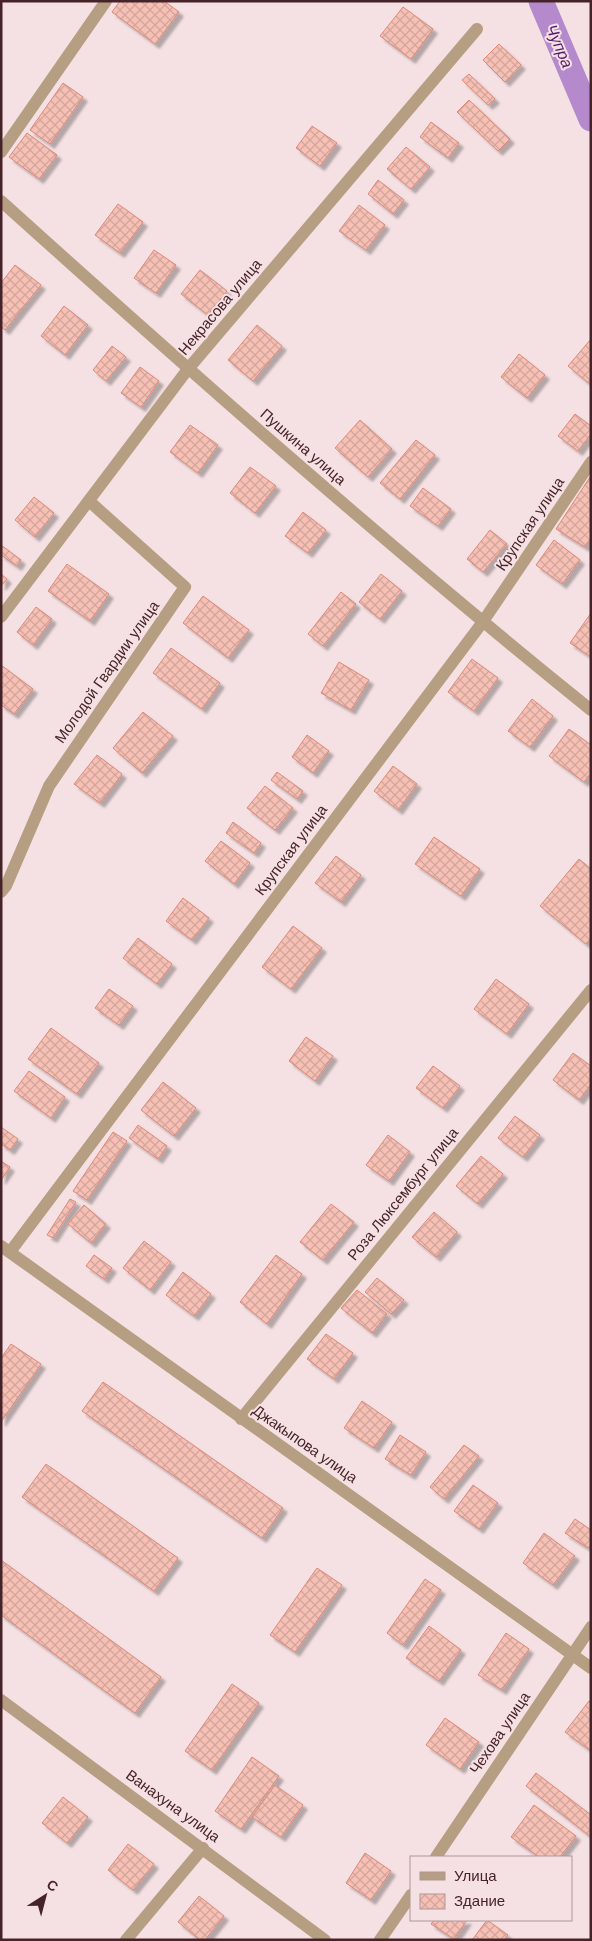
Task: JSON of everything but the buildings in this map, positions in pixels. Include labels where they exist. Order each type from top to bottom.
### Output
[{"type":"street","points":[[1,152],[106,1]]},
{"type":"street","name":"Некрасова улица","points":[[1,617],[188,369],[477,29]]},
{"type":"street","name":"Пушкина улица","points":[[1,201],[188,369],[482,623],[591,710]]},
{"type":"street","name":"Крупская улица","points":[[6,1249],[482,623],[591,462]]},
{"type":"street","name":"Молодой Гвардии улица","points":[[1,892],[6,886],[49,786],[185,587],[89,500]]},
{"type":"street","name":"Роза Люксембург улица","points":[[241,1419],[591,990]]},
{"type":"street","name":"Джакыпова улица","points":[[6,1249],[591,1668]]},
{"type":"street","name":"Чехова улица","points":[[437,1856],[591,1627]]},
{"type":"street","name":"Ванахуна улица","points":[[1,1700],[325,1940]]},
{"type":"street","points":[[126,1940],[203,1848]]},
{"type":"street","points":[[380,1940],[410,1896]]},
{"type":"waterway","name":"Чупра","points":[[541,1],[591,119]]}]
